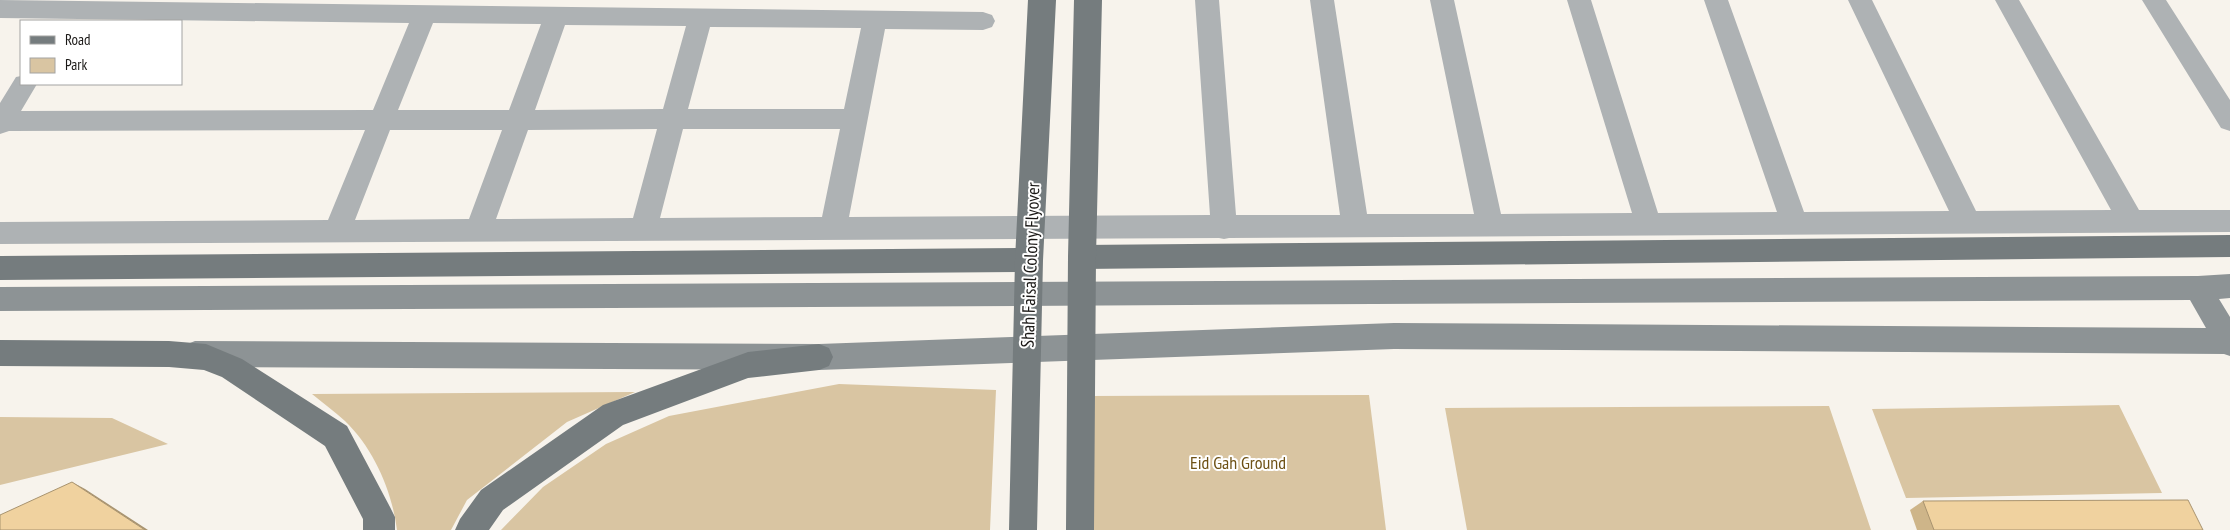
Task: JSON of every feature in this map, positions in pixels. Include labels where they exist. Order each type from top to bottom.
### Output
[{"type":"main road","name":"Shah Faisal Colony Flyover","points":[[1022,530],[1029,260],[1042,0]]},
{"type":"main road","points":[[1080,530],[1082,257],[1088,0]]},
{"type":"main road","points":[[1082,257],[2230,246]]},
{"type":"main road","points":[[0,268],[1029,260]]},
{"type":"main road","points":[[0,352],[168,354],[206,357],[232,368],[336,436],[379,517],[379,530]]},
{"type":"main road","points":[[471,530],[492,500],[613,415],[748,364],[819,357]]},
{"type":"street","points":[[1207,0],[1224,228]]},
{"type":"street","points":[[1322,0],[1355,226]]},
{"type":"street","points":[[1442,0],[1490,225]]},
{"type":"street","points":[[1579,0],[1648,223]]},
{"type":"street","points":[[1716,0],[1794,223]]},
{"type":"street","points":[[1860,0],[1968,222]]},
{"type":"street","points":[[2007,0],[2131,221]]},
{"type":"street","points":[[2154,0],[2230,121]]},
{"type":"street","points":[[0,9],[983,22]]},
{"type":"street","points":[[337,231],[424,15]]},
{"type":"street","points":[[478,231],[556,16]]},
{"type":"street","points":[[643,230],[700,18]]},
{"type":"street","points":[[833,229],[875,20]]},
{"type":"street","points":[[1,122],[24,85]]},
{"type":"street","points":[[1,122],[856,118]]},
{"type":"street","points":[[0,232],[1224,228],[1648,223],[2230,221]]},
{"type":"street","points":[[0,299],[2198,288],[2230,286]]},
{"type":"street","points":[[2198,288],[2230,342]]},
{"type":"street","points":[[168,354],[819,357],[1394,336],[2230,342]]},
{"type":"green space","points":[[839,384],[996,390],[990,530],[501,530],[543,487],[606,444],[669,416]]},
{"type":"green space","points":[[635,392],[567,422],[467,500],[451,530],[397,530],[395,515],[386,486],[365,444],[345,421],[312,394]]},
{"type":"green space","name":"Eid Gah Ground","points":[[1369,395],[1386,530],[1089,530],[1090,396]]},
{"type":"green space","points":[[2119,405],[2162,493],[1906,498],[1872,409]]},
{"type":"green space","points":[[1829,406],[1871,530],[1467,530],[1445,408]]},
{"type":"green space","points":[[0,417],[112,418],[168,444],[0,485]]},
{"type":"building","points":[[72,482],[145,530],[0,530],[0,515]]},
{"type":"building","points":[[2188,500],[2203,530],[1934,530],[1923,501]]}]
